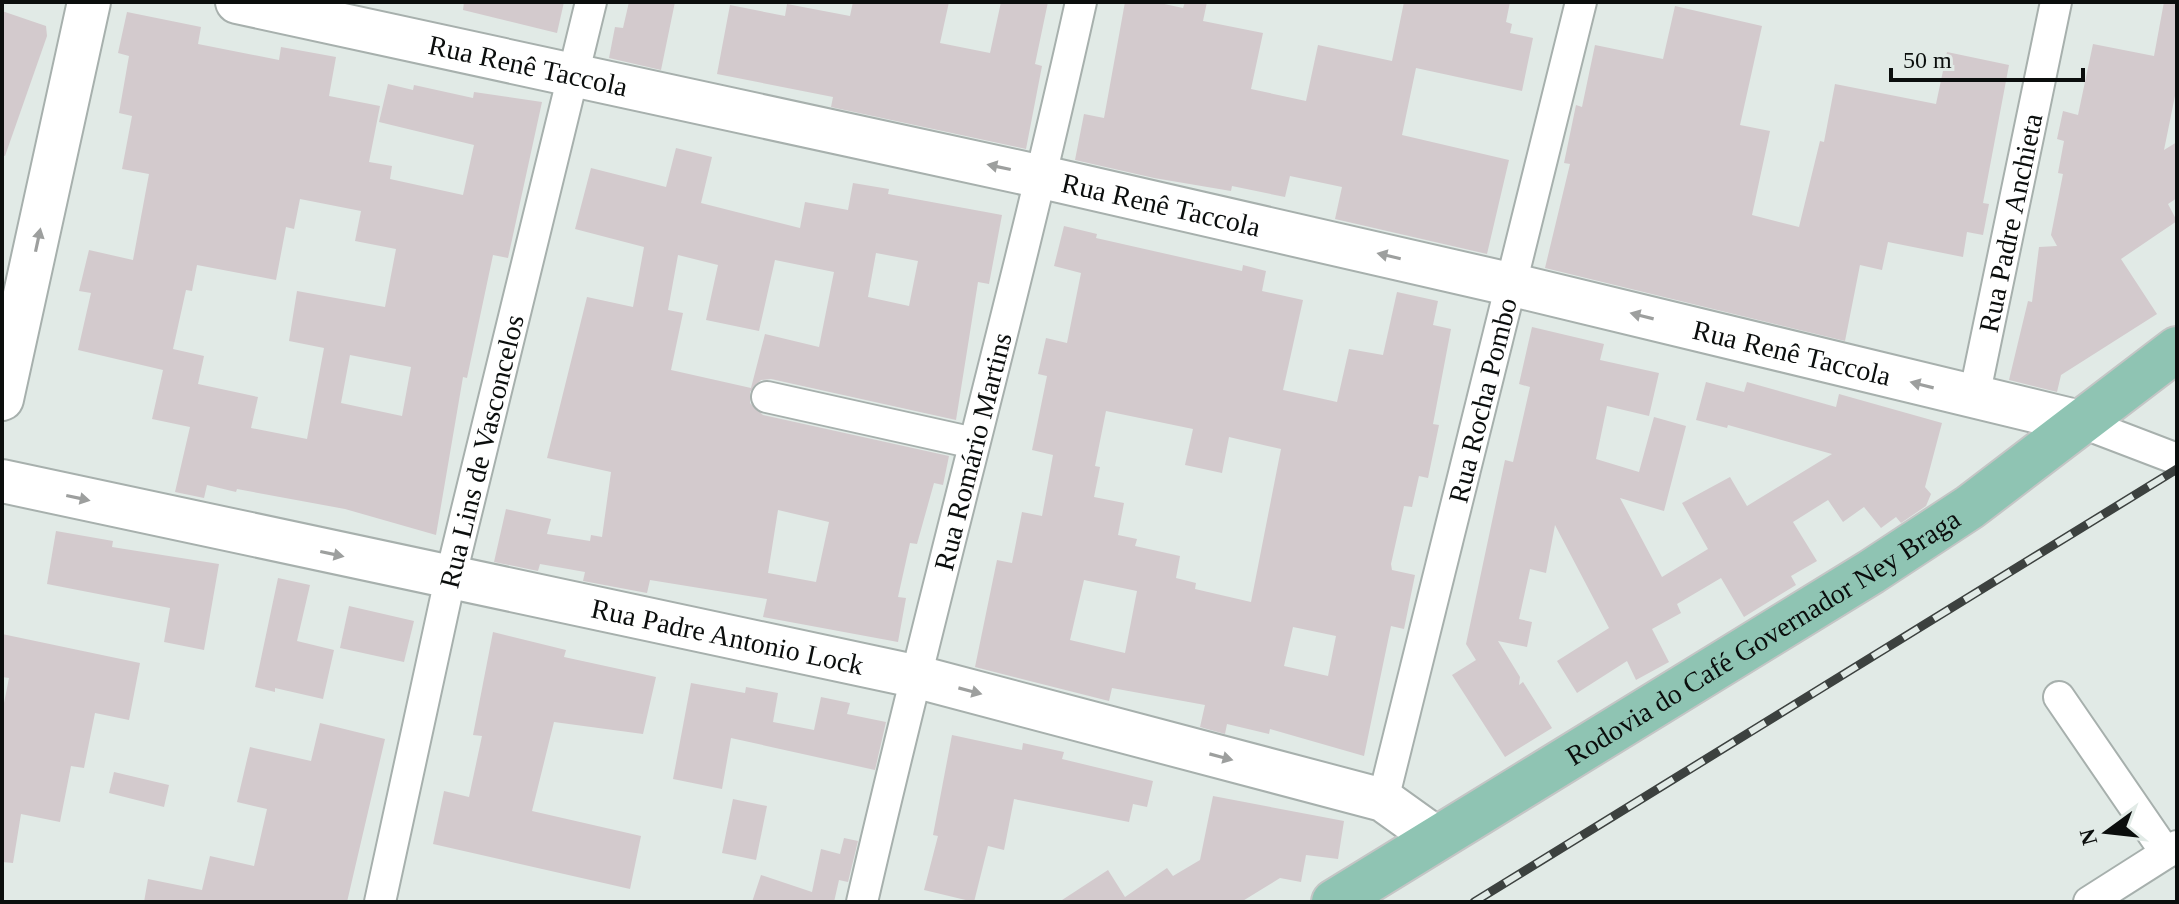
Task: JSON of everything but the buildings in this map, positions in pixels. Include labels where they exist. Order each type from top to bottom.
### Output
[{"type":"main road","points":[[2,399],[15,280],[89,2]]},
{"type":"main road","name":"Rua Renê Taccola","points":[[237,2],[1042,177],[1509,284],[2080,422]]},
{"type":"main road","name":"Rodovia do Café Governador Ney Braga","points":[[1334,902],[1883,564],[1970,507],[2177,349]]},
{"type":"main road","name":"Rua Padre Antonio Lock","points":[[2,481],[914,676],[1383,800],[1436,838]]},
{"type":"street","name":"Rua Lins de Vasconcelos","points":[[380,902],[450,579],[591,2]]},
{"type":"street","name":"Rua Romário Martins","points":[[862,902],[914,676],[1042,177],[1081,2]]},
{"type":"street","name":"Rua Rocha Pombo","points":[[1383,800],[1581,2]]},
{"type":"street","name":"Rua Padre Anchieta","points":[[1974,397],[2056,2]]},
{"type":"street","points":[[767,397],[974,443]]},
{"type":"street","points":[[2080,422],[2177,459]]},
{"type":"street","points":[[2059,697],[2172,849],[2089,902]]},
{"type":"railway","points":[[1474,902],[2177,469]]}]
